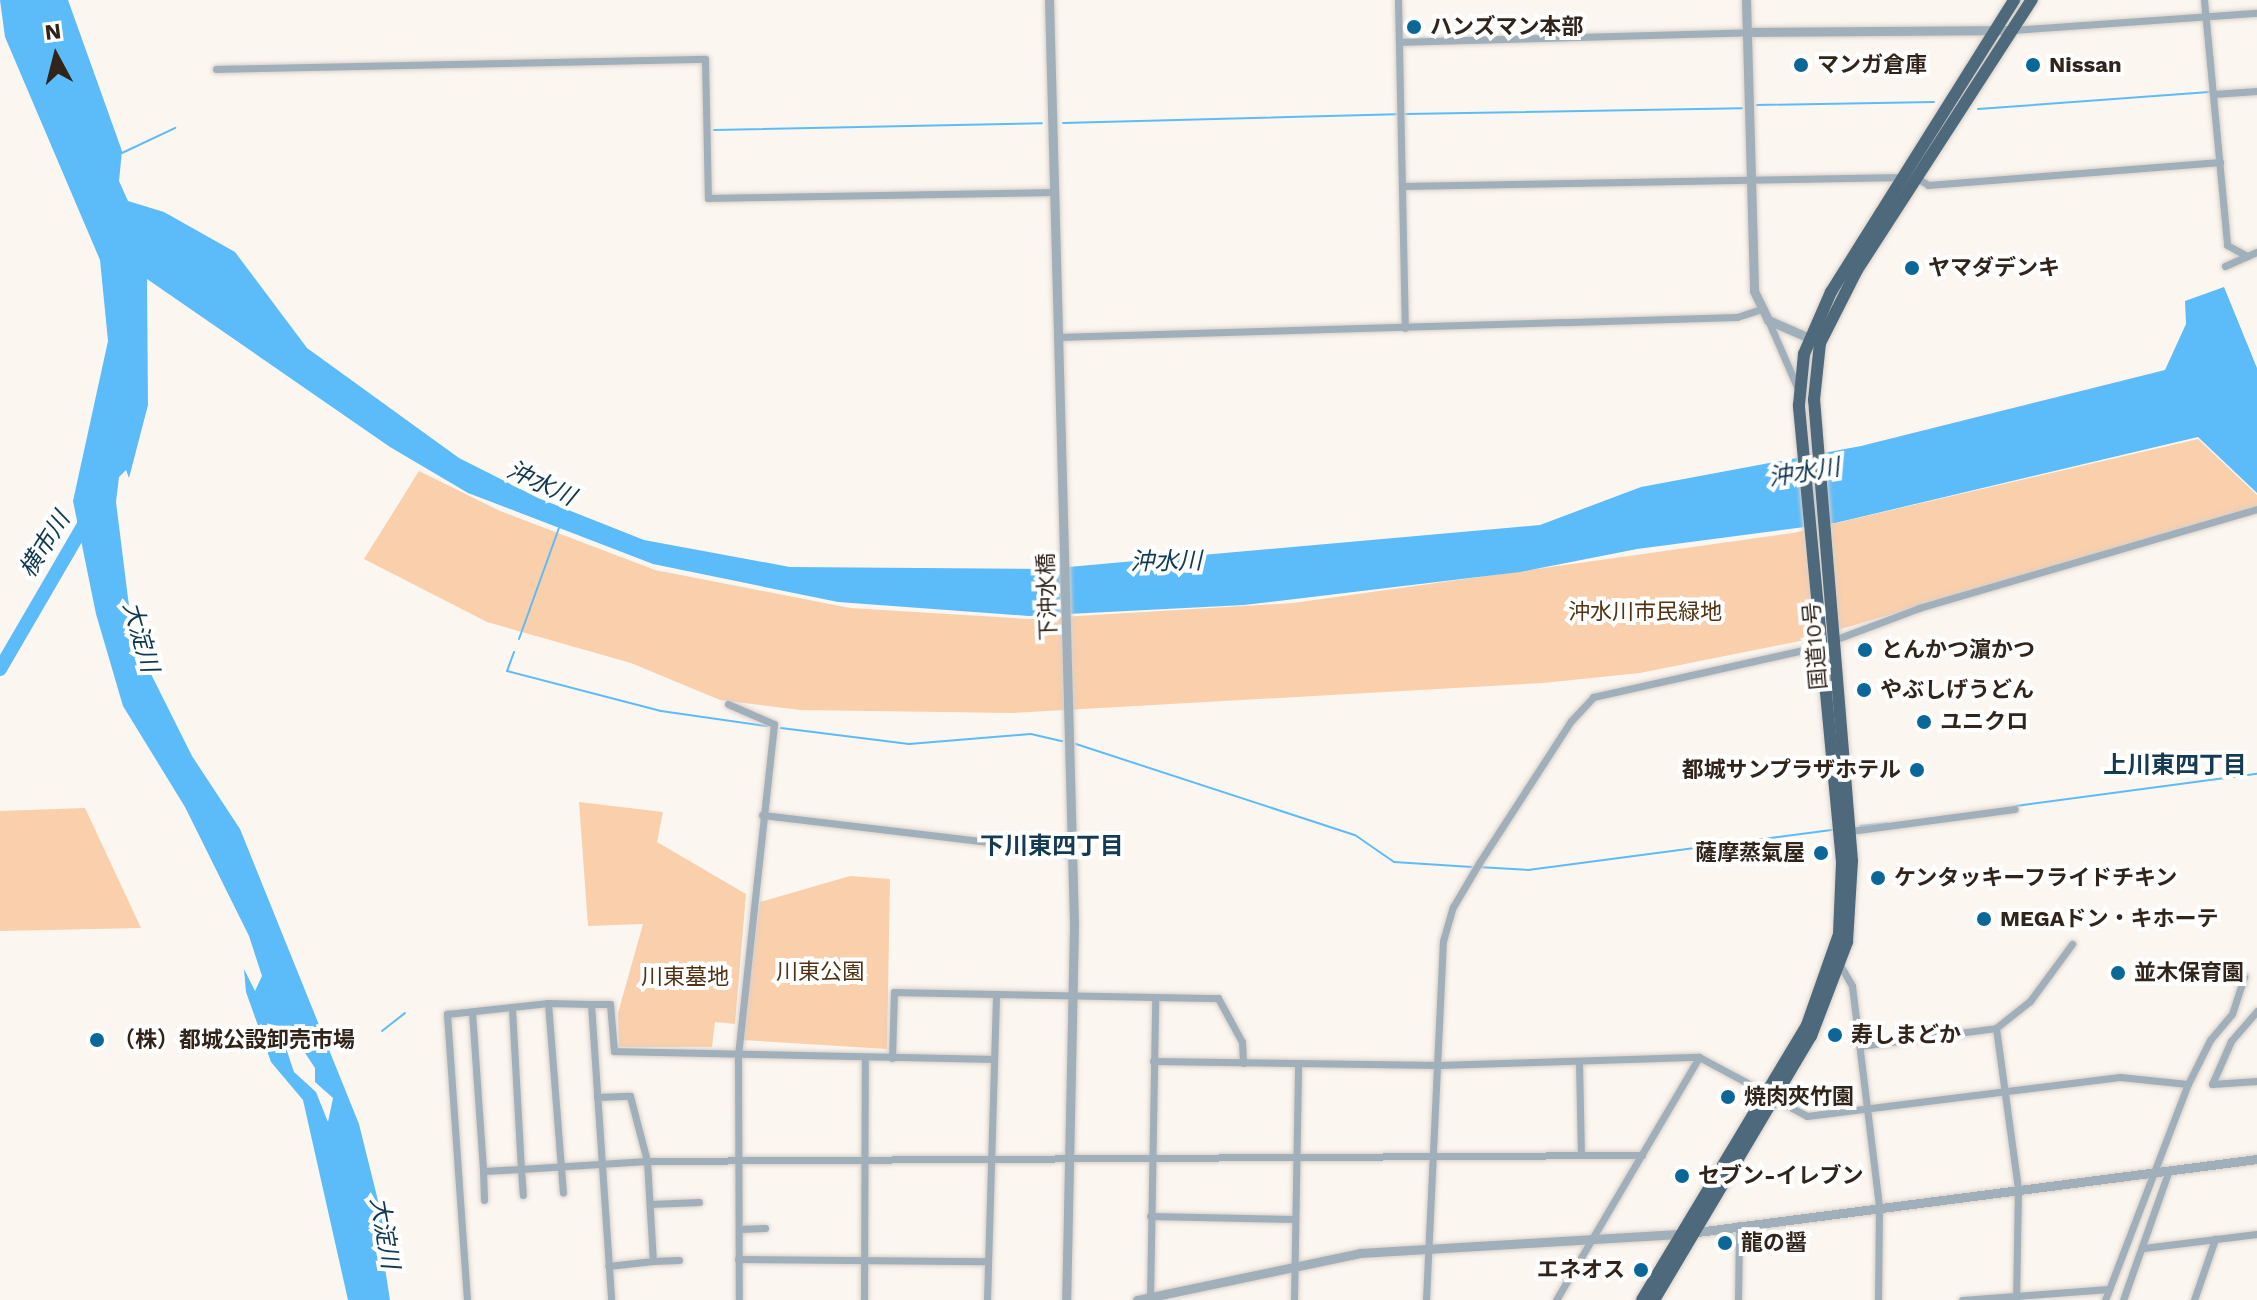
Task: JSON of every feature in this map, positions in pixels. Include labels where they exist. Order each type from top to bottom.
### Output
[{"type":"highway","name":"国道10号","points":[[1642,1300],[1822,1015],[1840,965],[1851,909],[1850,831],[1798,389],[1815,340],[2014,0]]},
{"type":"highway","name":"国道10号","points":[[1910,177],[2032,0]]},
{"type":"highway","name":"国道10号","points":[[1654,1300],[1771,1096],[1821,994],[1843,907],[1822,646],[1829,634],[1814,400],[1815,340]]},
{"type":"street","name":"下沖水橋","points":[[1049,0],[1073,852],[1066,1300]]},
{"type":"street","points":[[1398,0],[1405,328]]},
{"type":"street","points":[[1746,0],[1750,179],[1759,310],[1768,320],[1798,389]]},
{"type":"street","points":[[2204,0],[2227,245],[2247,256]]},
{"type":"street","points":[[1399,42],[1747,32],[2012,30],[2257,13]]},
{"type":"street","points":[[216,69],[705,59],[708,198],[1054,192]]},
{"type":"street","points":[[2213,94],[2257,91]]},
{"type":"street","points":[[1402,186],[1910,177],[1928,185],[2220,162]]},
{"type":"street","points":[[2225,266],[2257,252]]},
{"type":"street","points":[[1057,337],[1737,317],[1759,310]]},
{"type":"street","points":[[1768,320],[1815,340]]},
{"type":"street","points":[[1829,634],[2257,509]]},
{"type":"street","points":[[1426,1300],[1435,1161],[1443,941],[1479,863],[1571,721],[1593,697],[1822,646]]},
{"type":"street","points":[[728,704],[774,724],[738,1055],[739,1300]]},
{"type":"street","points":[[1850,831],[2015,809]]},
{"type":"street","points":[[762,815],[1073,852]]},
{"type":"street","points":[[1860,1046],[1996,1028],[2030,1001],[2072,944]]},
{"type":"street","points":[[1840,965],[1852,986],[1879,1207],[1878,1300]]},
{"type":"street","points":[[2123,1300],[2143,1248],[2188,1084],[2210,1040],[2232,1014],[2244,976]]},
{"type":"street","points":[[892,1058],[894,992],[1218,998],[1242,1042],[1243,1063]]},
{"type":"street","points":[[987,1300],[996,994]]},
{"type":"street","points":[[1150,1298],[1155,999]]},
{"type":"street","points":[[467,1300],[447,1014],[548,1003],[610,1004],[614,1051],[993,1059]]},
{"type":"street","points":[[548,1003],[563,1192]]},
{"type":"street","points":[[591,1004],[611,1300]]},
{"type":"street","points":[[512,1009],[523,1195]]},
{"type":"street","points":[[472,1012],[484,1200]]},
{"type":"street","points":[[2257,1012],[2231,1041],[2212,1084],[2257,1081]]},
{"type":"street","points":[[1996,1028],[2018,1189],[2016,1298]]},
{"type":"street","points":[[1556,1300],[1699,1057]]},
{"type":"street","points":[[1153,1061],[1439,1065],[1699,1057],[1807,1116],[2120,1077],[2188,1084]]},
{"type":"street","points":[[864,1300],[865,1058]]},
{"type":"street","points":[[1579,1062],[1581,1155]]},
{"type":"street","points":[[1294,1300],[1298,1064]]},
{"type":"street","points":[[597,1097],[630,1096],[647,1161],[653,1261]]},
{"type":"street","points":[[483,1171],[647,1161],[1151,1156],[1435,1161],[1642,1155]]},
{"type":"street","points":[[1137,1300],[1295,1265],[1429,1247],[1682,1234],[2257,1159]]},
{"type":"street","points":[[2105,1300],[2164,1171]]},
{"type":"street","points":[[650,1204],[699,1202]]},
{"type":"street","points":[[1150,1216],[1295,1219]]},
{"type":"street","points":[[1738,1300],[1739,1225]]},
{"type":"street","points":[[739,1229],[765,1228]]},
{"type":"street","points":[[2143,1248],[2257,1234]]},
{"type":"street","points":[[2194,1300],[2215,1239]]},
{"type":"street","points":[[738,1259],[987,1261]]},
{"type":"street","points":[[608,1266],[679,1260]]},
{"type":"street","points":[[1962,1300],[2109,1289]]},
{"type":"green space","name":"沖水川市民緑地","points":[[2198,439],[2257,495],[2257,507],[1800,641],[1640,673],[1543,683],[1013,713],[800,710],[720,700],[631,663],[487,622],[364,559],[419,471],[500,511],[655,570],[850,608],[1029,619],[1293,603],[1793,533]]},
{"type":"green space","name":"川東墓地","points":[[579,802],[663,812],[657,842],[746,894],[735,1024],[715,1022],[712,1047],[619,1047],[618,1013],[643,924],[588,926]]},
{"type":"green space","points":[[85,808],[141,928],[0,931],[0,811]]},
{"type":"green space","name":"川東公園","points":[[850,876],[890,879],[887,1049],[742,1040],[760,902]]},
{"type":"water","points":[[0,0],[68,0],[122,151],[119,181],[128,201],[164,212],[235,252],[307,348],[459,458],[538,498],[644,540],[790,567],[1046,569],[1540,525],[1641,487],[1861,446],[2165,370],[2186,324],[2185,301],[2224,287],[2257,368],[2257,493],[2198,437],[1835,523],[1637,549],[1520,572],[1244,605],[1029,616],[838,602],[653,564],[468,493],[390,447],[147,279],[148,405],[129,478],[126,470],[119,477],[116,502],[133,638],[192,756],[240,829],[359,1124],[390,1249],[380,1236],[390,1300],[348,1300],[303,1100],[271,1062],[246,992],[244,969],[255,991],[262,976],[249,936],[185,807],[123,706],[96,614],[73,501],[108,341],[100,260],[5,37]],"holes":[[[291,1032],[315,1068],[315,1082],[333,1098],[328,1122],[316,1092],[294,1072],[287,1051]]]},
{"type":"waterway","points":[[1978,109],[2209,92]]},
{"type":"waterway","points":[[1757,105],[1934,102]]},
{"type":"waterway","points":[[1406,114],[1742,108]]},
{"type":"waterway","points":[[1063,123],[1396,114]]},
{"type":"waterway","points":[[714,130],[1042,123]]},
{"type":"waterway","points":[[122,153],[175,128]]},
{"type":"waterway","name":"横市川","points":[[0,669],[89,516]]},
{"type":"waterway","points":[[519,639],[559,528]]},
{"type":"waterway","points":[[514,652],[507,671],[661,711],[767,726]]},
{"type":"waterway","points":[[781,728],[909,744],[1031,734],[1062,741]]},
{"type":"waterway","points":[[1076,744],[1355,835],[1394,862],[1472,867]]},
{"type":"waterway","points":[[2016,806],[2257,774]]},
{"type":"waterway","points":[[1860,826],[1887,823]]},
{"type":"waterway","points":[[1478,867],[1528,870],[1833,830]]},
{"type":"waterway","points":[[382,1031],[405,1013]]},
{"type":"waterway","points":[[325,1046],[355,1038]]},
{"type":"place","name":"ハンズマン本部","points":[[1414,27]]},
{"type":"place","name":"マンガ倉庫","points":[[1801,65]]},
{"type":"place","name":"Nissan","points":[[2033,65]]},
{"type":"place","name":"ヤマダデンキ","points":[[1912,268]]},
{"type":"place","name":"とんかつ濵かつ","points":[[1865,650]]},
{"type":"place","name":"やぶしげうどん","points":[[1864,690]]},
{"type":"place","name":"ユニクロ","points":[[1924,722]]},
{"type":"place","name":"都城サンプラザホテル","points":[[1917,770]]},
{"type":"place","name":"薩摩蒸氣屋","points":[[1821,853]]},
{"type":"place","name":"ケンタッキーフライドチキン","points":[[1878,878]]},
{"type":"place","name":"MEGAドン・キホーテ","points":[[1984,919]]},
{"type":"place","name":"並木保育園","points":[[2118,973]]},
{"type":"place","name":"寿しまどか","points":[[1835,1035]]},
{"type":"place","name":"（株）都城公設卸売市場","points":[[97,1040]]},
{"type":"place","name":"焼肉夾竹園","points":[[1728,1097]]},
{"type":"place","name":"セブン-イレブン","points":[[1682,1176]]},
{"type":"place","name":"龍の醤","points":[[1725,1243]]},
{"type":"place","name":"エネオス","points":[[1641,1270]]},
{"type":"district","name":"上川東四丁目","points":[[2175,766]]},
{"type":"district","name":"下川東四丁目","points":[[1052,847]]},
{"type":"water label","name":"沖水川","points":[[1804,473]]},
{"type":"water label","name":"沖水川","points":[[541,484]]},
{"type":"water label","name":"沖水川","points":[[1166,562]]},
{"type":"water label","name":"大淀川","points":[[140,637]]},
{"type":"water label","name":"大淀川","points":[[384,1233]]}]
